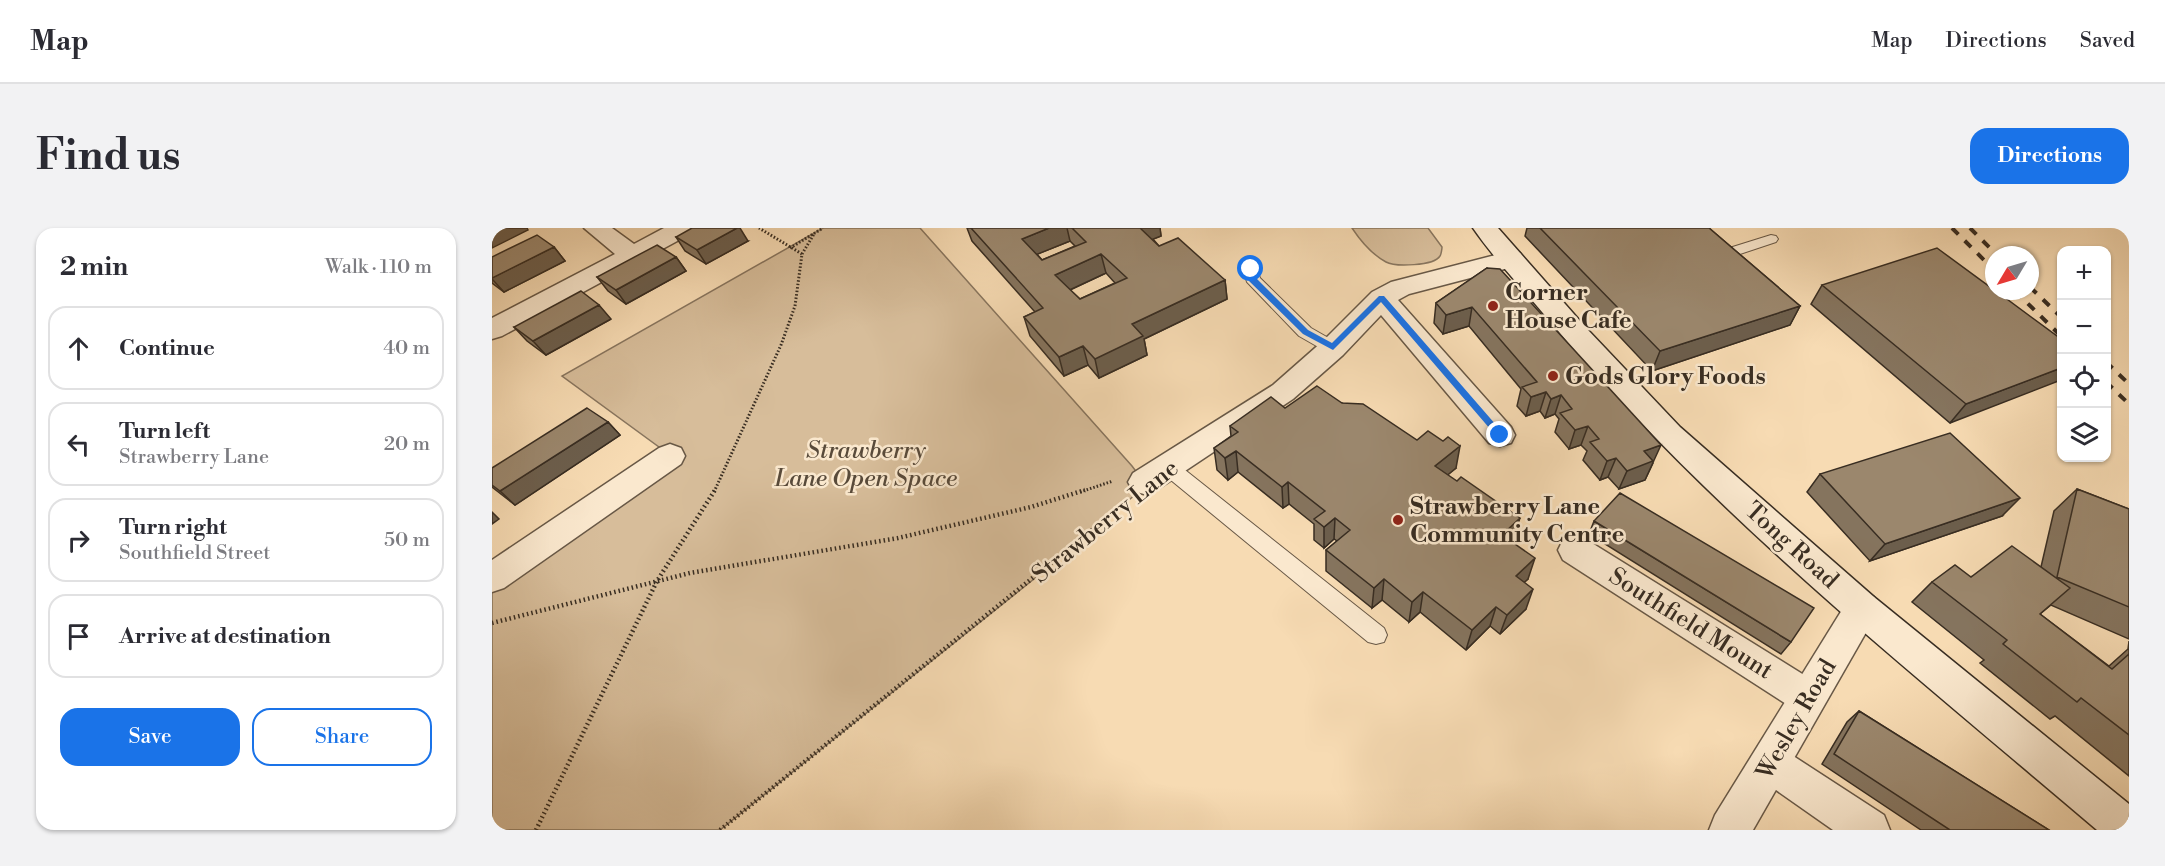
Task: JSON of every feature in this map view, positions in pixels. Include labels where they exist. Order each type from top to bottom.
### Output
[{"type":"street","points":[[597,228],[632,255]]},
{"type":"street","points":[[492,330],[683,228]]},
{"type":"street","name":"Tong Road","points":[[1485,228],[1669,435],[1862,608],[2129,830]]},
{"type":"street","name":"Strawberry Lane","points":[[1144,482],[1283,392],[1333,348],[1381,298],[1400,288],[1511,259]]},
{"type":"street","points":[[1381,298],[1500,435]]},
{"type":"street","points":[[492,578],[670,456]]},
{"type":"street","name":"Southfield Mount","points":[[1575,550],[1807,697]]},
{"type":"street","name":"Wesley Road","points":[[1730,830],[1862,608]]},
{"type":"street","points":[[1770,763],[1869,830]]},
{"type":"lane","points":[[1728,253],[1771,239]]},
{"type":"lane","points":[[1714,241],[1745,268]]},
{"type":"lane","points":[[1251,269],[1252,279],[1305,332],[1333,348]]},
{"type":"lane","points":[[1168,467],[1376,635]]},
{"type":"path","points":[[759,228],[802,254]]},
{"type":"path","points":[[790,248],[824,228]]},
{"type":"path","points":[[536,830],[657,581],[726,470],[781,345],[795,306],[802,254],[816,232]]},
{"type":"path","points":[[492,622],[690,573],[898,538],[1031,507],[1114,481],[1144,482]]},
{"type":"path","name":"Strawberry Lane","points":[[720,830],[1049,567],[1136,494],[1144,482]]},
{"type":"green space","name":"Strawberry Lane Open Space","points":[[823,228],[920,228],[1144,482],[1136,494],[1049,567],[720,830],[492,830],[492,578],[663,450],[562,376]]},
{"type":"green space","points":[[1352,228],[1428,228],[1442,247],[1441,254],[1436,259],[1423,264],[1391,264],[1372,251]]},
{"type":"building","points":[[692,228],[737,228],[697,250],[676,237]]},
{"type":"building","points":[[971,228],[1049,228],[1022,239],[1042,260],[1086,242],[1072,228],[1140,228],[1159,246],[1178,238],[1225,280],[1132,324],[1143,336],[1095,359],[1083,346],[1059,357],[1024,317],[1043,308]],"holes":[[[1101,254],[1127,278],[1080,299],[1055,275]]]},
{"type":"building","points":[[1540,228],[1709,228],[1800,306],[1660,351]]},
{"type":"building","points":[[537,235],[554,247],[492,278],[492,257]]},
{"type":"building","points":[[657,245],[676,257],[616,290],[597,277]]},
{"type":"building","points":[[1937,248],[1985,283],[1985,300],[2008,300],[2057,336],[2057,370],[1966,404],[1822,285]]},
{"type":"building","points":[[1487,268],[1500,269],[1661,445],[1644,451],[1653,461],[1627,471],[1616,458],[1607,461],[1590,442],[1599,439],[1588,426],[1575,430],[1560,413],[1572,409],[1561,395],[1551,399],[1546,392],[1531,397],[1522,387],[1537,382],[1472,307],[1446,315],[1436,303]]},
{"type":"building","points":[[581,291],[599,305],[533,341],[514,327]]},
{"type":"building","name":"Strawberry Lane Community Centre","points":[[1317,386],[1342,403],[1363,404],[1417,440],[1428,431],[1443,441],[1448,437],[1460,446],[1435,466],[1457,481],[1461,477],[1520,518],[1502,535],[1535,558],[1516,576],[1533,589],[1507,615],[1496,607],[1472,630],[1423,592],[1412,602],[1384,579],[1374,588],[1326,550],[1350,530],[1335,518],[1324,527],[1314,519],[1325,511],[1288,482],[1282,487],[1236,451],[1225,458],[1214,448],[1238,432],[1230,426],[1271,397],[1285,408]]},
{"type":"building","points":[[587,408],[608,422],[500,491],[492,485],[492,468]]},
{"type":"building","points":[[1950,433],[2020,498],[1885,544],[1820,474]]},
{"type":"building","points":[[2077,489],[2129,509],[2129,607],[2057,577]]},
{"type":"building","points":[[1620,493],[1814,608],[1791,642],[1594,521]]},
{"type":"building","points":[[2012,546],[2070,588],[2040,614],[2112,669],[2129,654],[2129,735],[2081,698],[2077,702],[2003,644],[2007,640],[1932,582],[1955,565],[1971,577]]},
{"type":"building","points":[[1859,711],[2049,830],[1950,830],[1834,754]]},
{"type":"railway","points":[[1952,228],[1985,261]]},
{"type":"railway","points":[[1970,228],[1988,246]]},
{"type":"railway","points":[[2039,296],[2057,313]]},
{"type":"railway","points":[[2024,300],[2057,332]]},
{"type":"railway","points":[[2111,367],[2129,384]]},
{"type":"railway","points":[[2111,387],[2129,404]]},
{"type":"place","name":"Corner House Cafe","points":[[1493,306]]},
{"type":"place","name":"Gods Glory Foods","points":[[1553,376]]},
{"type":"place","name":"Strawberry Lane Community Centre","points":[[1398,520]]},
{"type":"route","points":[[1251,269],[1252,279],[1305,332],[1333,348],[1381,298],[1500,435]]}]
